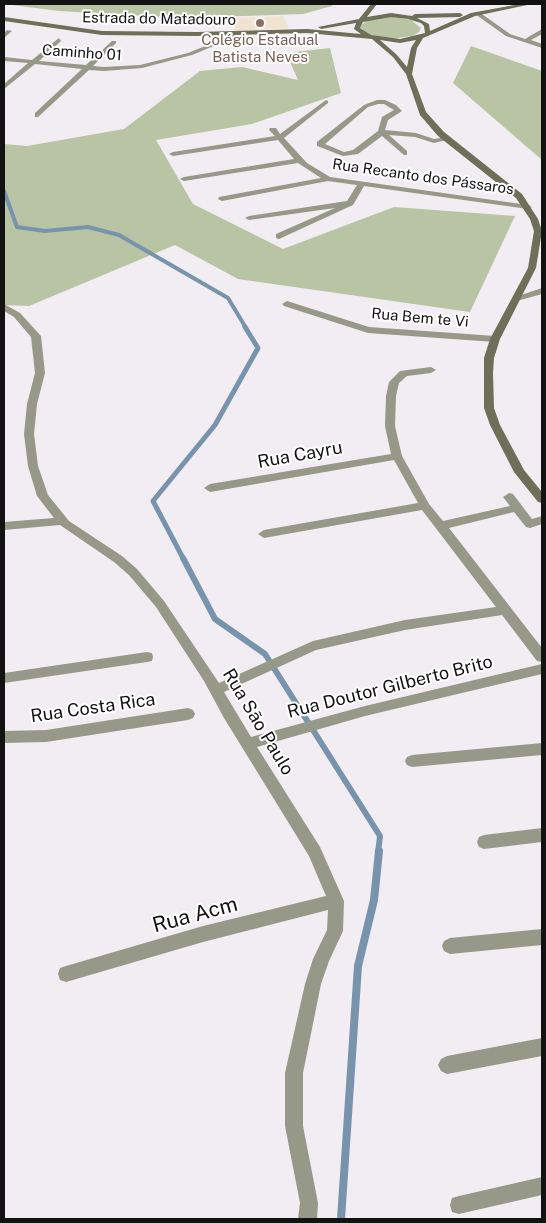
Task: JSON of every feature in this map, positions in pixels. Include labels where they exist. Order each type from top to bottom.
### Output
[{"type":"main road","points":[[374,4],[357,28],[395,56],[409,74],[423,113],[447,139],[509,186],[528,206],[538,230],[537,246],[532,268],[495,339],[489,358],[489,408],[512,460],[542,499]]},
{"type":"main road","points":[[409,74],[414,48],[421,37],[427,32],[475,13],[529,4]]},
{"type":"main road","points":[[389,7],[427,25],[427,32]]},
{"type":"main road","name":"Estrada do Matadouro","points":[[286,31],[380,15],[406,16],[475,13]]},
{"type":"main road","name":"Estrada do Matadouro","points":[[4,19],[102,33],[286,31],[327,32],[400,41],[421,37]]},
{"type":"street","points":[[475,13],[500,30],[542,46]]},
{"type":"street","points":[[526,41],[542,31]]},
{"type":"street","name":"Caminho 01","points":[[4,59],[87,68],[118,69],[159,64],[242,32]]},
{"type":"street","points":[[4,87],[59,40]]},
{"type":"street","points":[[38,115],[114,42]]},
{"type":"street","points":[[172,154],[279,138],[326,102]]},
{"type":"street","points":[[382,132],[383,122],[398,110],[390,104],[377,102],[366,106],[320,144],[338,152],[352,153],[382,132],[416,135],[434,141],[447,139]]},
{"type":"street","name":"Rua Recanto dos Pássaros","points":[[273,130],[299,160],[312,171],[328,179],[528,206]]},
{"type":"street","points":[[382,132],[404,153]]},
{"type":"street","points":[[184,179],[299,160]]},
{"type":"street","points":[[222,199],[328,179]]},
{"type":"street","points":[[279,236],[350,203],[362,184]]},
{"type":"street","points":[[249,218],[350,203]]},
{"type":"street","points":[[517,298],[542,291]]},
{"type":"street","name":"Rua Bem te Vi","points":[[287,304],[368,330],[495,339]]},
{"type":"street","name":"Rua São Paulo","points":[[4,307],[30,326],[36,336],[40,372],[32,404],[29,434],[33,466],[43,496],[63,521],[133,572],[177,628],[316,852],[336,901],[335,931],[321,959],[313,984],[294,1073],[294,1126],[309,1203],[308,1219]]},
{"type":"street","points":[[431,370],[404,373],[394,382],[391,396],[390,426],[397,456],[425,506],[542,656]]},
{"type":"street","name":"Rua Cayru","points":[[210,488],[397,456]]},
{"type":"street","points":[[509,497],[517,508],[536,524]]},
{"type":"street","points":[[264,534],[425,506]]},
{"type":"street","points":[[441,526],[517,508]]},
{"type":"street","points":[[4,526],[63,521]]},
{"type":"street","points":[[216,690],[282,659],[314,646],[346,637],[405,625],[505,610]]},
{"type":"street","points":[[4,678],[147,657]]},
{"type":"street","name":"Rua Doutor Gilberto Brito","points":[[248,744],[365,711],[542,669]]},
{"type":"street","name":"Rua Costa Rica","points":[[4,737],[46,736],[188,714]]},
{"type":"street","points":[[412,761],[542,749]]},
{"type":"street","points":[[484,842],[542,835]]},
{"type":"street","name":"Rua Acm","points":[[66,974],[203,934],[336,901]]},
{"type":"street","points":[[450,946],[542,937]]},
{"type":"street","points":[[447,1064],[542,1047]]},
{"type":"street","points":[[459,1205],[542,1186]]},
{"type":"shaded area","name":"Colégio Estadual Batista Neves","points":[[283,16],[289,28],[235,31],[232,18]]},
{"type":"green space","points":[[4,4],[334,4],[303,14],[183,18],[59,11]]},
{"type":"green space","points":[[388,16],[411,20],[421,28],[419,32],[412,36],[390,39],[369,35],[360,27],[367,20]]},
{"type":"green space","points":[[471,46],[542,71],[542,160],[453,83]]},
{"type":"green space","points":[[330,48],[341,93],[252,124],[156,140],[193,204],[283,249],[394,207],[515,216],[470,312],[238,279],[175,245],[29,306],[4,305],[4,144],[27,146],[124,129],[200,71],[242,67],[298,80],[286,53]]},
{"type":"waterway","points":[[4,191],[17,227],[45,231],[88,227],[119,235],[228,298],[246,328]]},
{"type":"waterway","points":[[184,560],[153,501],[215,425],[258,348],[245,327]]},
{"type":"waterway","points":[[183,558],[215,619],[265,654],[380,836],[378,853]]},
{"type":"waterway","points":[[341,1219],[358,966],[374,900],[379,851]]},
{"type":"place","name":"Colégio Estadual Batista Neves","points":[[260,23]]}]
